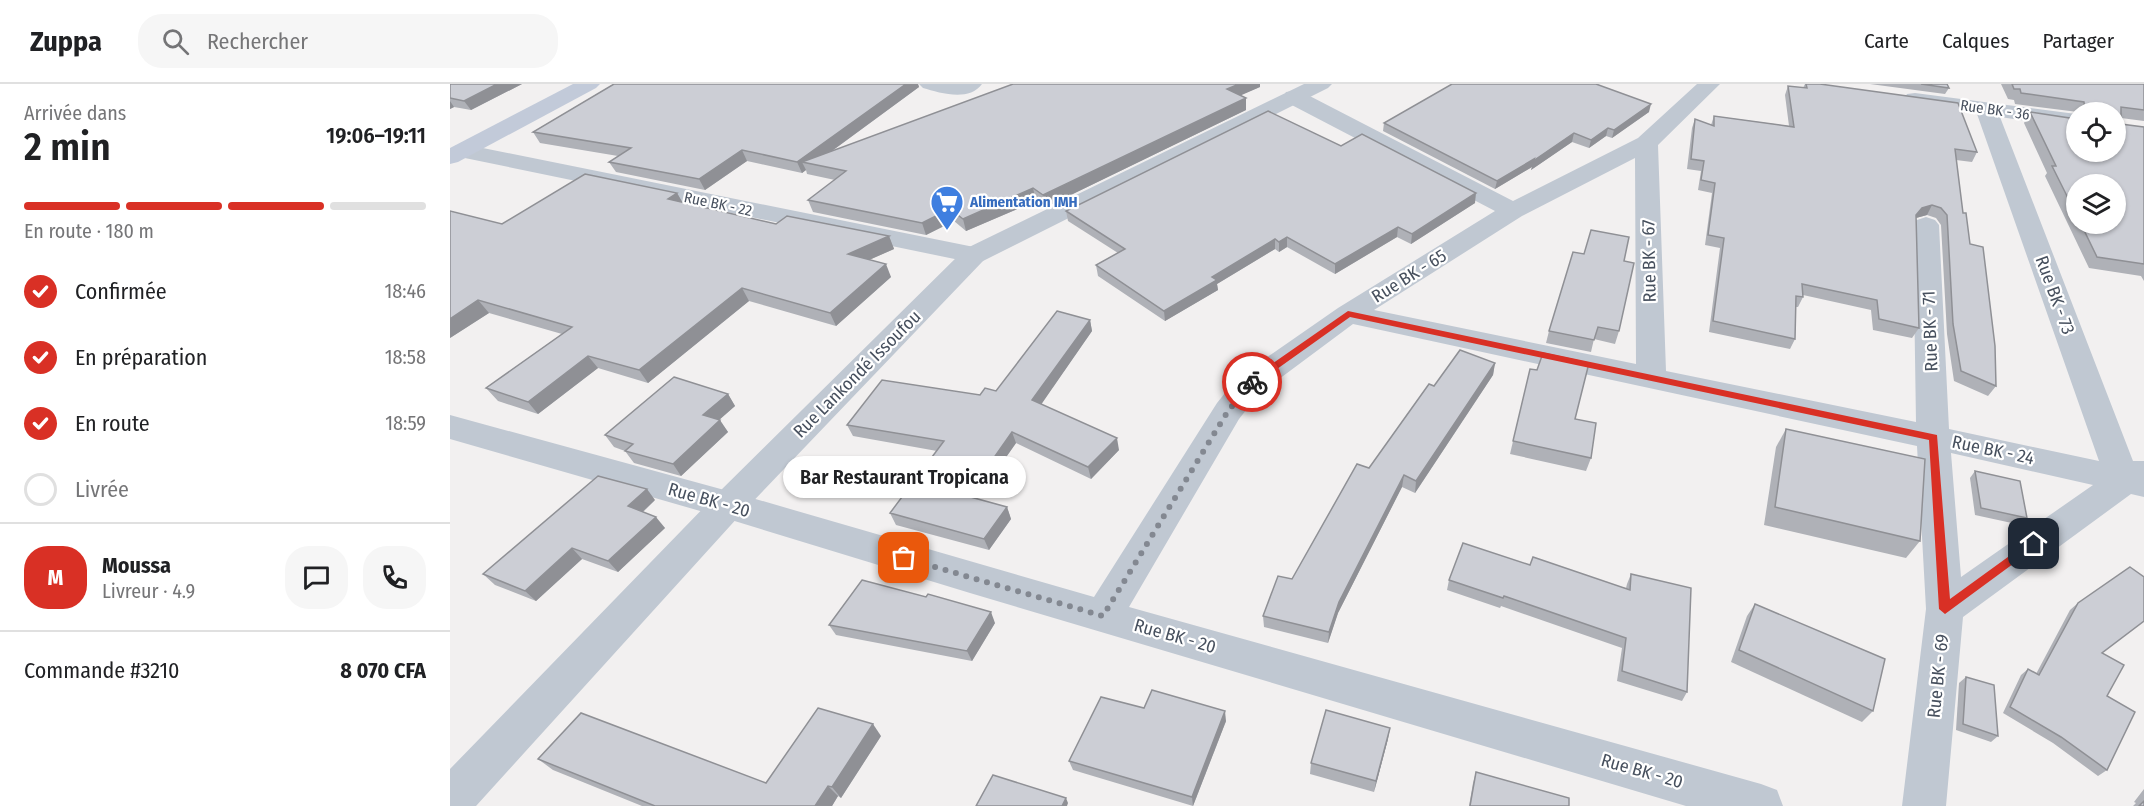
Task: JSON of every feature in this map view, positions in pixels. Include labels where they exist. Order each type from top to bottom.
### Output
[{"type":"main road","points":[[456,154],[590,84]]},
{"type":"street","points":[[930,84],[959,89],[971,84]]},
{"type":"street","name":"Rue BK - 65","points":[[1103,616],[1228,411],[1248,386],[1348,314],[1513,211],[1646,143],[1709,84]]},
{"type":"street","points":[[1308,90],[1513,211]]},
{"type":"street","name":"Rue Lankondé Issoufou","points":[[450,801],[728,505],[974,255],[1308,90]]},
{"type":"street","name":"Rue BK - 36","points":[[1896,97],[2066,120]]},
{"type":"street","name":"Rue BK - 73","points":[[1986,109],[2137,477]]},
{"type":"street","name":"Rue BK - 67","points":[[1646,143],[1651,379]]},
{"type":"street","name":"Rue BK - 22","points":[[456,154],[974,255]]},
{"type":"street","name":"Rue BK - 71","points":[[1926,225],[1934,438]]},
{"type":"street","name":"Rue BK - 24","points":[[1348,314],[1934,438],[2137,477]]},
{"type":"street","name":"Rue BK - 20","points":[[450,427],[728,505],[1761,806]]},
{"type":"street","name":"Rue BK - 69","points":[[1923,806],[1945,609],[1934,438]]},
{"type":"street","points":[[1945,609],[2137,477]]},
{"type":"building","points":[[450,84],[497,84],[464,101],[450,98]]},
{"type":"building","points":[[614,84],[906,84],[797,162],[742,150],[699,179],[609,162],[631,148],[533,132]]},
{"type":"building","points":[[1013,84],[1239,84],[1227,89],[1246,98],[1043,195],[1033,188],[963,219],[950,209],[922,223],[808,200],[846,171],[802,162]]},
{"type":"building","points":[[1452,84],[1596,84],[1651,104],[1614,130],[1608,128],[1591,140],[1574,133],[1533,161],[1534,159],[1497,181],[1384,123]]},
{"type":"building","points":[[1806,84],[1958,103],[1977,152],[1955,149],[1963,213],[1966,213],[1970,244],[1983,247],[1995,346],[1996,386],[1961,371],[1953,324],[1947,215],[1941,208],[1932,205],[1922,208],[1916,215],[1919,328],[1879,319],[1877,300],[1802,284],[1803,297],[1796,296],[1795,339],[1713,321],[1724,238],[1708,235],[1715,183],[1701,180],[1704,161],[1691,159],[1695,119],[1714,126],[1714,116],[1794,127],[1788,86],[1807,88]]},
{"type":"building","points":[[1921,84],[1947,84],[1949,88]]},
{"type":"building","points":[[2012,84],[2144,84],[2144,110],[2126,108],[2126,102],[2084,102],[2021,93],[2020,89],[2014,89]]},
{"type":"building","points":[[1268,111],[1341,146],[1362,134],[1476,193],[1412,234],[1398,227],[1335,264],[1287,237],[1279,242],[1275,239],[1212,277],[1217,280],[1164,311],[1096,265],[1125,249],[1066,211]]},
{"type":"building","points":[[2030,112],[2066,117],[2066,162],[2126,162],[2126,125],[2144,127],[2144,264],[2097,257],[2086,234],[2126,234],[2126,174],[2066,174],[2066,194],[2052,166],[2056,166]]},
{"type":"building","points":[[585,174],[677,193],[668,199],[776,224],[787,216],[889,236],[848,254],[886,264],[830,313],[742,288],[639,370],[588,356],[528,402],[486,388],[572,327],[478,300],[450,319],[450,211],[502,224]]},
{"type":"building","points":[[1591,230],[1629,237],[1624,261],[1634,263],[1619,331],[1598,327],[1594,340],[1549,331],[1573,252],[1584,254]]},
{"type":"building","points":[[1057,311],[1090,320],[1032,400],[1117,438],[1088,467],[1012,432],[967,496],[1007,507],[984,539],[890,513],[944,441],[847,425],[882,380],[980,395],[985,388],[996,391]]},
{"type":"building","points":[[1460,350],[1495,363],[1416,481],[1404,475],[1339,602],[1329,632],[1263,616],[1278,576],[1292,579],[1357,464],[1369,468],[1429,384],[1434,386]]},
{"type":"building","points":[[1543,353],[1589,363],[1575,419],[1596,423],[1591,458],[1513,441],[1530,369],[1537,370]]},
{"type":"building","points":[[674,377],[728,394],[703,415],[720,420],[673,464],[625,451],[633,444],[605,435]]},
{"type":"building","points":[[1786,429],[1925,459],[1920,541],[1775,507]]},
{"type":"building","points":[[1975,471],[2020,481],[2027,518],[1981,508]]},
{"type":"building","points":[[598,476],[647,489],[628,506],[656,517],[608,561],[572,548],[525,591],[483,574]]},
{"type":"building","points":[[1463,543],[1530,565],[1533,557],[1630,590],[1631,574],[1691,588],[1687,692],[1622,671],[1626,638],[1504,596],[1503,598],[1449,580]]},
{"type":"building","points":[[2130,567],[2144,577],[2144,621],[2102,653],[2124,665],[2107,696],[2135,712],[2107,770],[2061,737],[2010,707],[2028,669],[2039,675],[2078,603]]},
{"type":"building","points":[[862,580],[926,597],[928,594],[991,612],[967,651],[829,625]]},
{"type":"building","points":[[1755,604],[1885,659],[1873,711],[1739,650]]},
{"type":"building","points":[[1966,677],[1994,685],[1998,736],[1963,724]]},
{"type":"building","points":[[1152,690],[1225,711],[1192,797],[1069,761],[1101,697],[1144,708]]},
{"type":"building","points":[[818,708],[873,724],[832,787],[828,786],[815,806],[655,806],[538,759],[581,713],[766,783]]},
{"type":"building","points":[[1326,710],[1390,728],[1376,781],[1311,763]]},
{"type":"building","points":[[1476,772],[1569,798],[1569,806],[1470,806]]},
{"type":"building","points":[[993,775],[1066,798],[1062,806],[976,806]]},
{"type":"way so far","points":[[904,558],[1103,616],[1228,411],[1252,382]]},
{"type":"place","name":"Alimentation IMH","points":[[947,231]]},
{"type":"place","name":"Bar Restaurant Tropicana","points":[[904,558]]},
{"type":"route","points":[[1252,382],[1348,314],[1934,438],[1945,609],[2034,544]]}]
